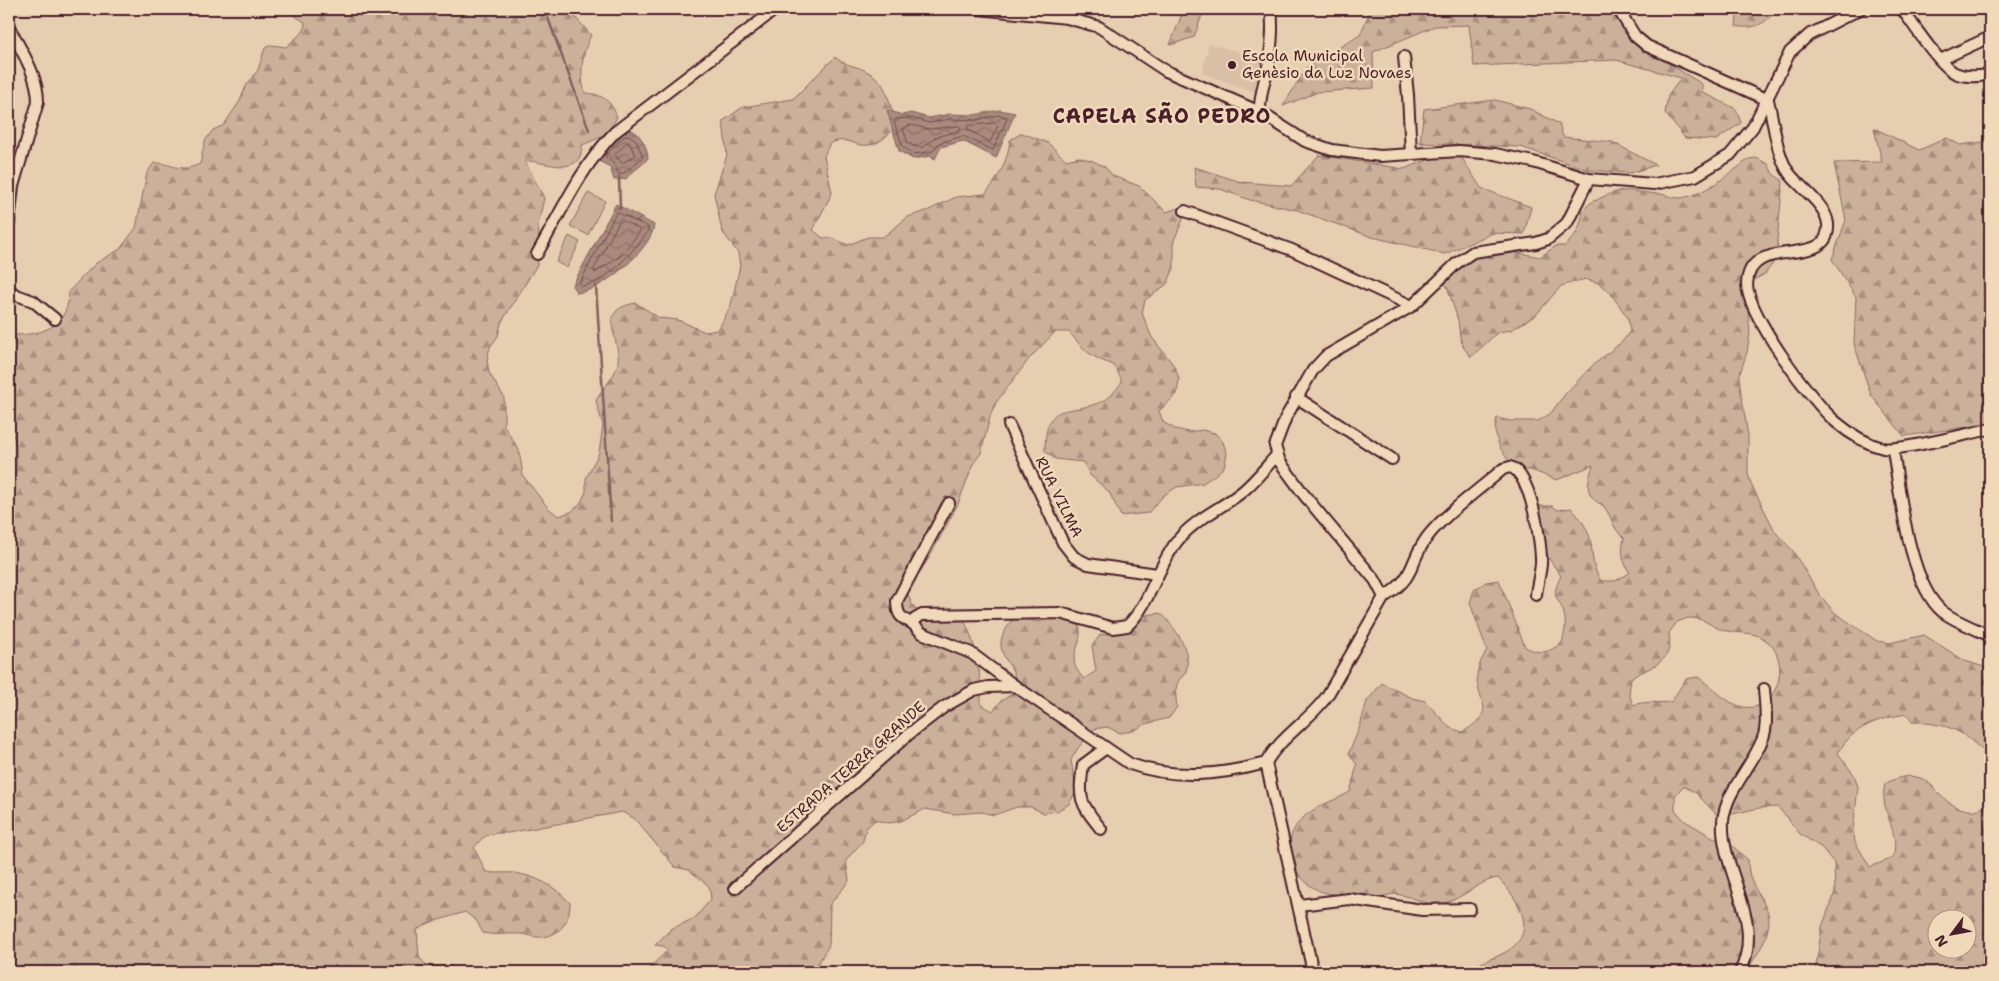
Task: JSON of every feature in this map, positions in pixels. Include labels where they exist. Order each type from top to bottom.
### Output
[{"type":"street","points":[[537,254],[578,181],[605,142],[615,132],[776,9]]},
{"type":"street","points":[[979,9],[1067,18],[1099,27],[1166,70],[1260,112],[1305,141],[1324,148],[1364,156],[1394,156],[1459,150],[1495,154],[1533,162],[1589,179],[1654,184],[1695,176],[1730,155],[1742,143],[1768,100],[1784,64],[1798,43],[1809,35],[1860,9]]},
{"type":"street","points":[[1260,112],[1259,99],[1269,62],[1272,36],[1271,9]]},
{"type":"street","points":[[1618,9],[1635,36],[1647,46],[1768,100]]},
{"type":"street","points":[[1902,9],[1940,60],[1953,73],[1970,77],[1990,76]]},
{"type":"street","points":[[9,27],[35,78],[38,91],[38,102],[13,186],[9,223]]},
{"type":"street","points":[[1940,60],[1990,37]]},
{"type":"street","points":[[1404,57],[1411,154]]},
{"type":"street","points":[[1768,100],[1786,167],[1825,214],[1828,228],[1823,238],[1815,246],[1793,254],[1764,256],[1758,259],[1748,275],[1748,295],[1774,344],[1825,411],[1837,423],[1870,443],[1892,450],[1990,429]]},
{"type":"street","points":[[1384,597],[1375,580],[1305,496],[1277,455],[1275,446],[1296,397],[1313,370],[1326,356],[1412,306],[1457,263],[1474,252],[1536,243],[1559,231],[1567,223],[1589,179]]},
{"type":"street","points":[[1185,211],[1292,250],[1412,306]]},
{"type":"street","points":[[9,289],[14,294],[33,301],[55,319]]},
{"type":"street","points":[[1296,397],[1392,459]]},
{"type":"street","name":"RUA VILMA","points":[[1008,425],[1063,543],[1074,558],[1088,564],[1157,574]]},
{"type":"street","points":[[1892,450],[1908,533],[1921,581],[1935,604],[1943,612],[1990,636]]},
{"type":"street","points":[[912,623],[914,618],[922,615],[1060,613],[1113,628],[1127,626],[1146,598],[1167,555],[1192,525],[1242,492],[1277,455]]},
{"type":"street","points":[[949,503],[897,600],[899,614],[902,619],[912,623],[922,632],[970,653],[1130,764],[1172,775],[1227,773],[1266,763],[1277,747],[1317,710],[1328,696],[1384,597],[1406,580],[1423,544],[1436,528],[1503,469],[1510,467],[1519,472],[1523,479],[1536,520],[1541,564],[1536,595]]},
{"type":"street","name":"ESTRADA TERRA GRANDE","points":[[735,888],[908,734],[944,707],[974,690],[988,687],[1015,686]]},
{"type":"street","points":[[1740,972],[1748,948],[1748,926],[1724,835],[1723,819],[1731,798],[1764,735],[1766,718],[1764,689]]},
{"type":"street","points":[[1102,829],[1084,807],[1080,797],[1083,765],[1106,748]]},
{"type":"street","points":[[1266,763],[1313,972]]},
{"type":"street","points":[[1299,905],[1350,899],[1422,910],[1470,909]]},
{"type":"shaded area","name":"Escola Municipal Genèsio da Luz Novaes","points":[[1209,44],[1261,57],[1255,92],[1202,73]]},
{"type":"green space","points":[[291,9],[568,9],[591,35],[585,49],[582,64],[585,93],[606,99],[617,117],[610,128],[602,135],[582,145],[580,156],[576,162],[560,166],[525,161],[544,198],[538,225],[540,251],[537,265],[501,323],[498,336],[490,347],[487,360],[489,373],[504,397],[504,426],[519,450],[523,476],[549,509],[559,516],[571,512],[580,504],[586,492],[586,478],[599,453],[603,425],[596,401],[617,367],[617,347],[612,320],[615,313],[623,307],[636,303],[659,318],[678,320],[705,332],[718,330],[731,305],[740,266],[738,253],[722,231],[714,194],[727,155],[723,121],[743,107],[793,99],[835,57],[838,60],[864,70],[879,80],[887,93],[898,125],[885,137],[873,144],[859,145],[847,141],[830,143],[824,156],[832,193],[813,230],[823,238],[832,238],[848,245],[868,237],[883,237],[908,217],[929,210],[956,197],[985,194],[995,182],[1002,169],[1010,140],[1022,133],[1048,143],[1066,160],[1079,157],[1105,167],[1113,176],[1139,186],[1166,212],[1178,208],[1187,210],[1174,240],[1174,268],[1167,284],[1145,300],[1142,313],[1151,336],[1175,367],[1179,379],[1177,394],[1159,411],[1163,422],[1175,429],[1189,432],[1202,430],[1215,433],[1223,442],[1227,454],[1224,467],[1203,483],[1177,487],[1164,495],[1148,513],[1121,516],[1109,492],[1090,475],[1083,462],[1055,459],[1045,451],[1046,434],[1049,423],[1054,416],[1061,412],[1091,406],[1106,400],[1122,382],[1112,364],[1087,352],[1069,332],[1055,332],[1029,359],[997,401],[991,413],[981,453],[973,464],[958,504],[929,558],[907,591],[911,603],[919,612],[961,615],[971,636],[977,659],[981,705],[993,711],[1001,701],[1014,693],[1015,677],[1002,652],[1001,641],[1014,616],[1038,622],[1063,616],[1076,619],[1080,630],[1080,638],[1074,660],[1078,672],[1084,679],[1096,671],[1092,646],[1100,635],[1113,633],[1134,617],[1160,613],[1176,631],[1187,656],[1185,672],[1176,687],[1177,707],[1169,718],[1145,724],[1133,731],[1120,733],[1107,727],[1094,729],[1078,748],[1071,760],[1076,791],[1069,804],[1057,811],[1044,813],[1031,807],[1017,807],[994,815],[981,812],[954,814],[925,809],[901,821],[889,823],[875,820],[866,828],[863,841],[846,860],[849,881],[830,904],[829,945],[813,972],[645,972],[668,950],[663,946],[655,945],[671,929],[695,918],[711,899],[709,886],[689,870],[675,867],[634,818],[622,812],[508,833],[492,834],[481,839],[474,848],[486,872],[514,873],[537,879],[551,887],[570,903],[568,916],[562,928],[545,937],[522,934],[483,933],[476,920],[465,912],[429,923],[417,930],[419,957],[427,966],[452,966],[455,972],[9,972],[9,487],[15,474],[17,460],[15,441],[9,424],[9,331],[14,335],[36,333],[53,326],[60,320],[68,303],[69,291],[95,264],[120,249],[136,228],[147,173],[154,163],[180,168],[193,167],[200,164],[205,141],[213,130],[224,125],[240,101],[246,86],[258,70],[265,48],[271,45],[286,47],[304,31],[305,22],[292,14]]},
{"type":"green space","points":[[1180,9],[1204,9],[1194,37],[1170,45],[1182,14]]},
{"type":"green space","points":[[1371,9],[1616,9],[1638,45],[1702,84],[1702,92],[1736,109],[1741,123],[1716,140],[1685,138],[1665,113],[1668,96],[1681,78],[1616,60],[1474,66],[1469,25],[1435,26],[1373,52],[1374,88],[1318,92],[1283,106],[1307,67],[1360,35]]},
{"type":"green space","points":[[1738,9],[1777,9],[1759,25],[1742,27],[1736,26]]},
{"type":"green space","points":[[1495,100],[1530,109],[1559,124],[1563,137],[1612,142],[1656,165],[1630,173],[1588,170],[1521,147],[1420,143],[1424,109]]},
{"type":"green space","points":[[1874,128],[1919,150],[1947,138],[1960,145],[1990,141],[1990,424],[1904,436],[1871,395],[1854,344],[1856,297],[1832,259],[1846,220],[1834,163],[1882,162]]},
{"type":"green space","points":[[1319,155],[1404,169],[1436,157],[1460,155],[1481,188],[1531,207],[1524,234],[1493,233],[1445,254],[1372,237],[1297,210],[1250,200],[1220,189],[1196,187],[1194,167],[1241,182],[1291,186]]},
{"type":"green space","points":[[1756,158],[1768,164],[1773,174],[1783,181],[1777,240],[1778,256],[1765,274],[1752,281],[1746,294],[1750,332],[1747,352],[1740,373],[1740,386],[1748,436],[1748,474],[1752,486],[1776,533],[1793,551],[1819,594],[1835,613],[1877,641],[1890,643],[1924,635],[1965,661],[1990,669],[1990,757],[1971,740],[1955,730],[1937,725],[1912,722],[1907,714],[1886,718],[1867,725],[1851,736],[1838,753],[1854,775],[1858,787],[1853,829],[1855,842],[1870,867],[1893,858],[1894,838],[1884,803],[1884,794],[1885,784],[1894,779],[1909,776],[1925,780],[1947,801],[1966,810],[1984,807],[1990,802],[1990,972],[1815,972],[1822,927],[1835,892],[1834,863],[1822,848],[1800,834],[1778,807],[1759,808],[1719,817],[1695,792],[1683,786],[1675,796],[1675,810],[1685,821],[1716,839],[1729,843],[1748,860],[1752,881],[1767,910],[1769,918],[1763,943],[1745,972],[1468,972],[1480,963],[1502,954],[1514,946],[1521,937],[1524,928],[1523,917],[1519,907],[1498,878],[1482,883],[1460,897],[1436,904],[1395,894],[1374,897],[1327,893],[1306,883],[1293,864],[1290,853],[1290,841],[1294,830],[1301,820],[1318,807],[1350,792],[1357,765],[1349,753],[1360,726],[1367,701],[1382,683],[1412,698],[1425,701],[1450,728],[1463,732],[1481,717],[1484,706],[1477,675],[1487,650],[1470,603],[1474,590],[1486,582],[1499,580],[1525,647],[1544,652],[1562,643],[1565,618],[1555,594],[1561,576],[1538,543],[1532,518],[1529,515],[1538,506],[1552,506],[1558,510],[1571,508],[1584,524],[1588,533],[1594,567],[1601,581],[1615,581],[1630,573],[1623,556],[1624,538],[1617,531],[1608,512],[1590,493],[1588,483],[1593,465],[1557,480],[1531,470],[1517,470],[1503,452],[1496,433],[1497,418],[1510,421],[1538,421],[1550,414],[1566,393],[1592,366],[1623,341],[1630,331],[1628,318],[1609,291],[1598,283],[1585,279],[1561,286],[1536,315],[1511,330],[1498,332],[1471,357],[1464,348],[1460,337],[1458,320],[1447,286],[1443,283],[1453,270],[1487,247],[1540,257],[1556,246],[1565,246],[1578,230],[1583,210],[1594,200],[1621,191],[1661,194],[1680,198],[1698,193],[1716,183],[1749,159]],"holes":[[[1688,618],[1695,618],[1721,630],[1753,634],[1767,641],[1775,650],[1780,672],[1778,684],[1773,694],[1765,702],[1755,707],[1737,705],[1725,699],[1698,677],[1686,679],[1671,702],[1633,705],[1629,693],[1631,678],[1654,666],[1665,657],[1670,643],[1669,633],[1677,622]]]},
{"type":"green space","points":[[588,193],[605,201],[588,235],[570,226]]},
{"type":"green space","points":[[569,236],[580,242],[567,268],[556,262]]},
{"type":"water","points":[[887,110],[902,115],[911,113],[929,118],[950,114],[974,115],[1000,110],[1015,113],[996,158],[963,141],[941,147],[935,159],[930,156],[913,159],[899,151]]},
{"type":"water","points":[[630,129],[643,141],[648,158],[626,179],[614,180],[610,167],[597,160],[610,142]]},
{"type":"water","points":[[616,204],[654,225],[652,234],[640,252],[622,269],[594,288],[577,293],[572,286]]},
{"type":"waterway","points":[[542,9],[548,18],[589,130]]},
{"type":"waterway","points":[[619,177],[620,209]]},
{"type":"waterway","points":[[596,286],[611,521]]},
{"type":"place","name":"Escola Municipal Genèsio da Luz Novaes","points":[[1232,65]]},
{"type":"district","name":"CAPELA SÃO PEDRO","points":[[1162,116]]}]
